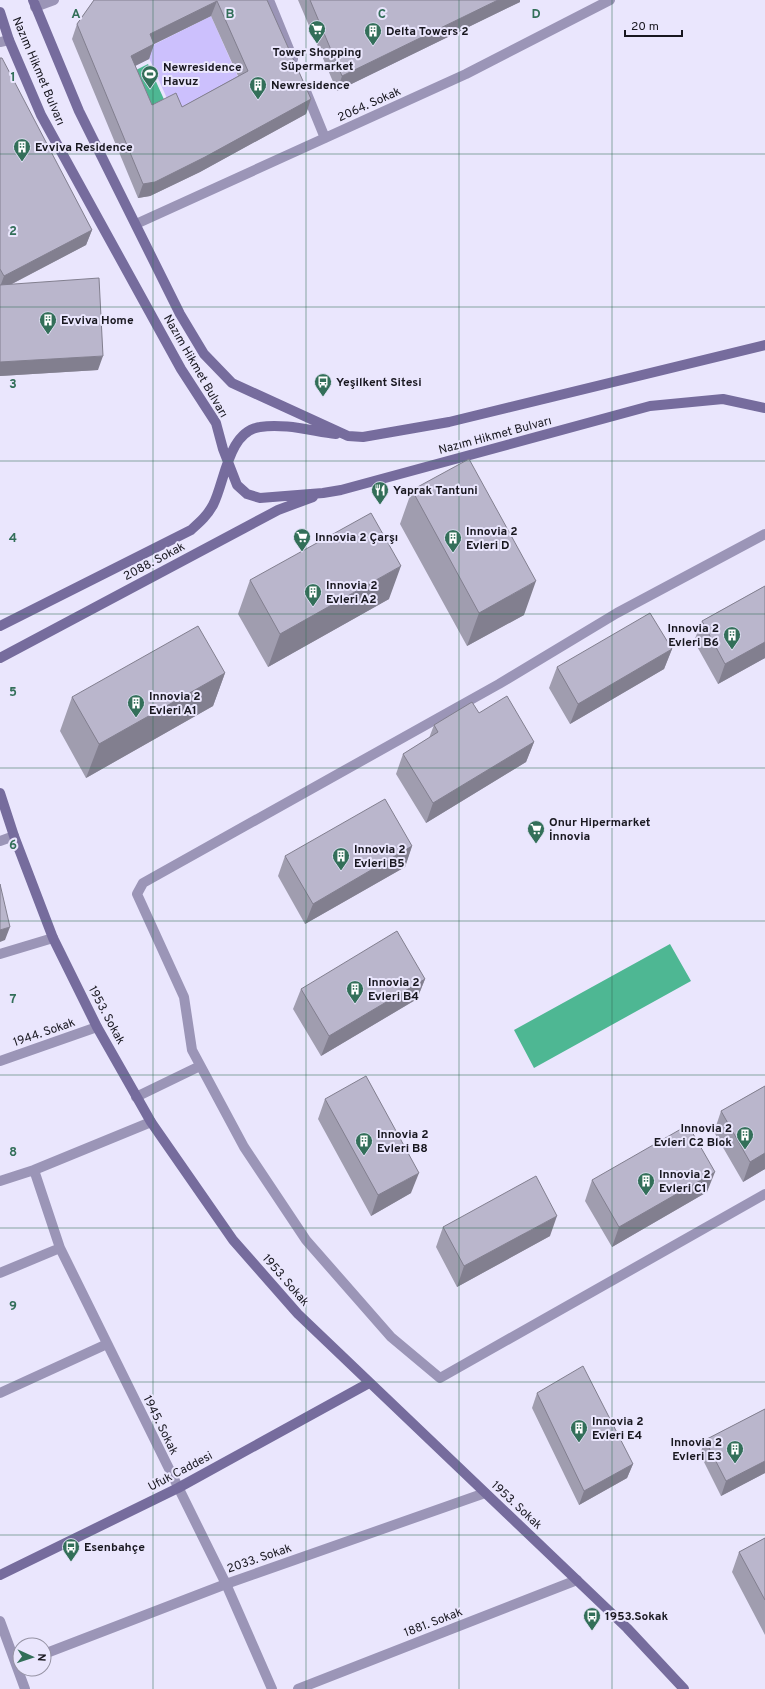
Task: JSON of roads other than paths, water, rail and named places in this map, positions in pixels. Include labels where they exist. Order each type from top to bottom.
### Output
[{"type":"main road","name":"Nazım Hikmet Bulvarı","points":[[34,3],[79,110],[180,314],[204,354],[232,383],[348,436],[363,438],[449,422],[765,345]]},
{"type":"main road","name":"Nazım Hikmet Bulvarı","points":[[0,12],[5,41],[41,116],[181,369],[216,423],[237,485],[247,494],[260,498],[323,493],[341,490],[650,406],[723,399],[765,408]]},
{"type":"main road","points":[[0,626],[191,530],[204,519],[213,504],[235,446],[249,430],[258,427],[272,426],[348,436]]},
{"type":"main road","name":"2088. Sokak","points":[[0,658],[278,510],[323,493]]},
{"type":"main road","name":"1953. Sokak","points":[[0,793],[14,836],[53,938],[97,1027],[151,1122],[233,1240],[298,1314],[628,1628],[684,1689]]},
{"type":"main road","name":"Ufuk Caddesi","points":[[0,1575],[178,1488],[369,1382]]},
{"type":"street","points":[[34,3],[54,0]]},
{"type":"street","points":[[269,0],[277,29],[300,75],[325,138]]},
{"type":"street","name":"2064. Sokak","points":[[136,224],[466,74],[610,0]]},
{"type":"street","points":[[765,534],[617,613],[499,684],[143,882],[136,894],[184,997],[192,1050],[244,1147],[306,1240],[391,1337],[440,1378],[765,1194]]},
{"type":"street","points":[[0,841],[14,836]]},
{"type":"street","points":[[0,954],[53,938]]},
{"type":"street","name":"1944. Sokak","points":[[0,1062],[97,1027]]},
{"type":"street","points":[[136,1096],[200,1066]]},
{"type":"street","points":[[0,1181],[34,1170],[151,1122]]},
{"type":"street","name":"1945. Sokak","points":[[34,1170],[60,1248],[226,1584],[272,1689]]},
{"type":"street","points":[[0,1273],[60,1248]]},
{"type":"street","points":[[0,1393],[107,1344]]},
{"type":"street","name":"2033. Sokak","points":[[52,1651],[226,1584],[485,1493]]},
{"type":"street","name":"1881. Sokak","points":[[298,1689],[577,1580]]},
{"type":"street","points":[[0,1621],[12,1650]]},
{"type":"street","points":[[22,1677],[25,1689]]},
{"type":"place","name":"Tower Shopping Süpermarket","points":[[317,44]]},
{"type":"place","name":"Delta Towers 2","points":[[373,46]]},
{"type":"place","name":"Newresidence Havuz","points":[[150,89]]},
{"type":"place","name":"Newresidence","points":[[258,100]]},
{"type":"place","name":"Evviva Residence","points":[[22,162]]},
{"type":"place","name":"Evviva Home","points":[[48,335]]},
{"type":"place","name":"Yeşilkent Sitesi","points":[[323,397]]},
{"type":"place","name":"Yaprak Tantuni","points":[[380,505]]},
{"type":"place","name":"Innovia 2 Çarşı","points":[[302,552]]},
{"type":"place","name":"Innovia 2 Evleri D","points":[[453,553]]},
{"type":"place","name":"Innovia 2 Evleri A2","points":[[313,607]]},
{"type":"place","name":"Innovia 2 Evleri B6","points":[[732,650]]},
{"type":"place","name":"Innovia 2 Evleri A1","points":[[136,718]]},
{"type":"place","name":"Onur Hipermarket İnnovia","points":[[536,844]]},
{"type":"place","name":"Innovia 2 Evleri B5","points":[[341,871]]},
{"type":"place","name":"Innovia 2 Evleri B4","points":[[355,1004]]},
{"type":"place","name":"Innovia 2 Evleri C2 Blok","points":[[745,1150]]},
{"type":"place","name":"Innovia 2 Evleri B8","points":[[364,1156]]},
{"type":"place","name":"Innovia 2 Evleri C1","points":[[646,1196]]},
{"type":"place","name":"Innovia 2 Evleri E4","points":[[579,1443]]},
{"type":"place","name":"Innovia 2 Evleri E3","points":[[735,1464]]},
{"type":"place","name":"Esenbahçe","points":[[71,1562]]},
{"type":"place","name":"1953.Sokak","points":[[592,1631]]}]
